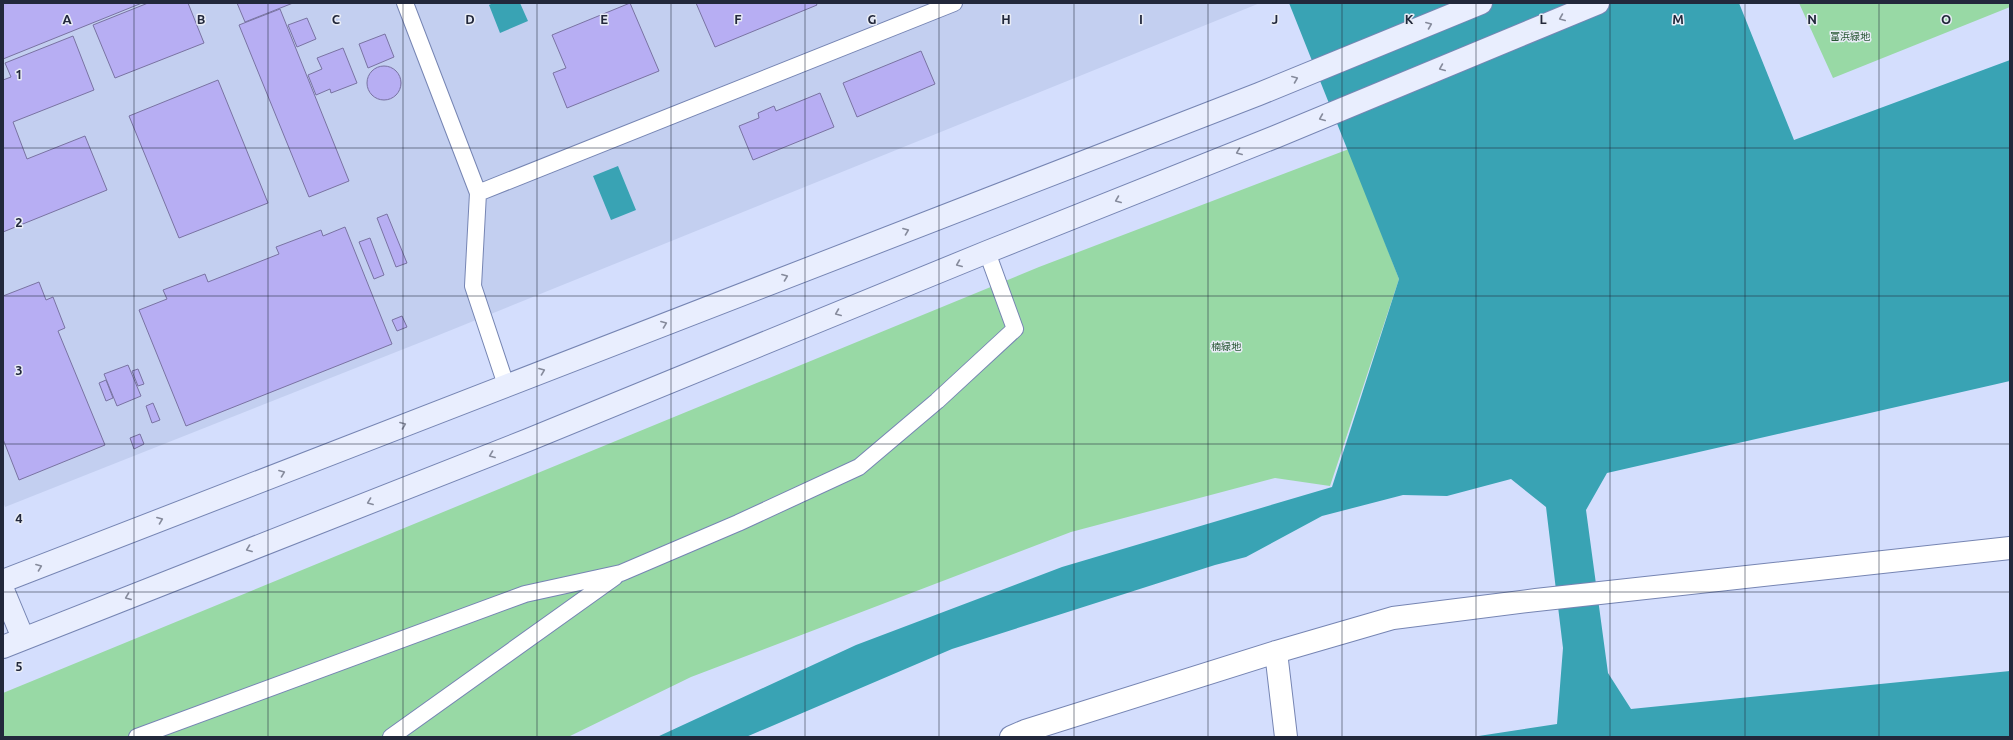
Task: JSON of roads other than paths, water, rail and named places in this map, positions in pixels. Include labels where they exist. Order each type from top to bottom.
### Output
[{"type":"street","points":[[3,581],[1259,94],[1482,3]]},
{"type":"street","points":[[3,647],[528,440],[987,252],[1275,137],[1598,3]]},
{"type":"street","points":[[1011,737],[1025,731],[1276,652],[1393,618],[1613,591],[2010,548]]},
{"type":"street","points":[[3,590],[23,638]]},
{"type":"street","points":[[1276,652],[1286,737]]},
{"type":"lane","points":[[405,3],[478,192],[473,286],[506,385]]},
{"type":"lane","points":[[478,192],[954,3]]},
{"type":"lane","points":[[137,737],[526,594],[621,573],[738,523],[859,467],[937,401],[1015,329],[987,252]]},
{"type":"lane","points":[[391,737],[621,573]]},
{"type":"park label","name":"富浜緑地","points":[[1850,36]]},
{"type":"park label","name":"楠緑地","points":[[1226,346]]}]
